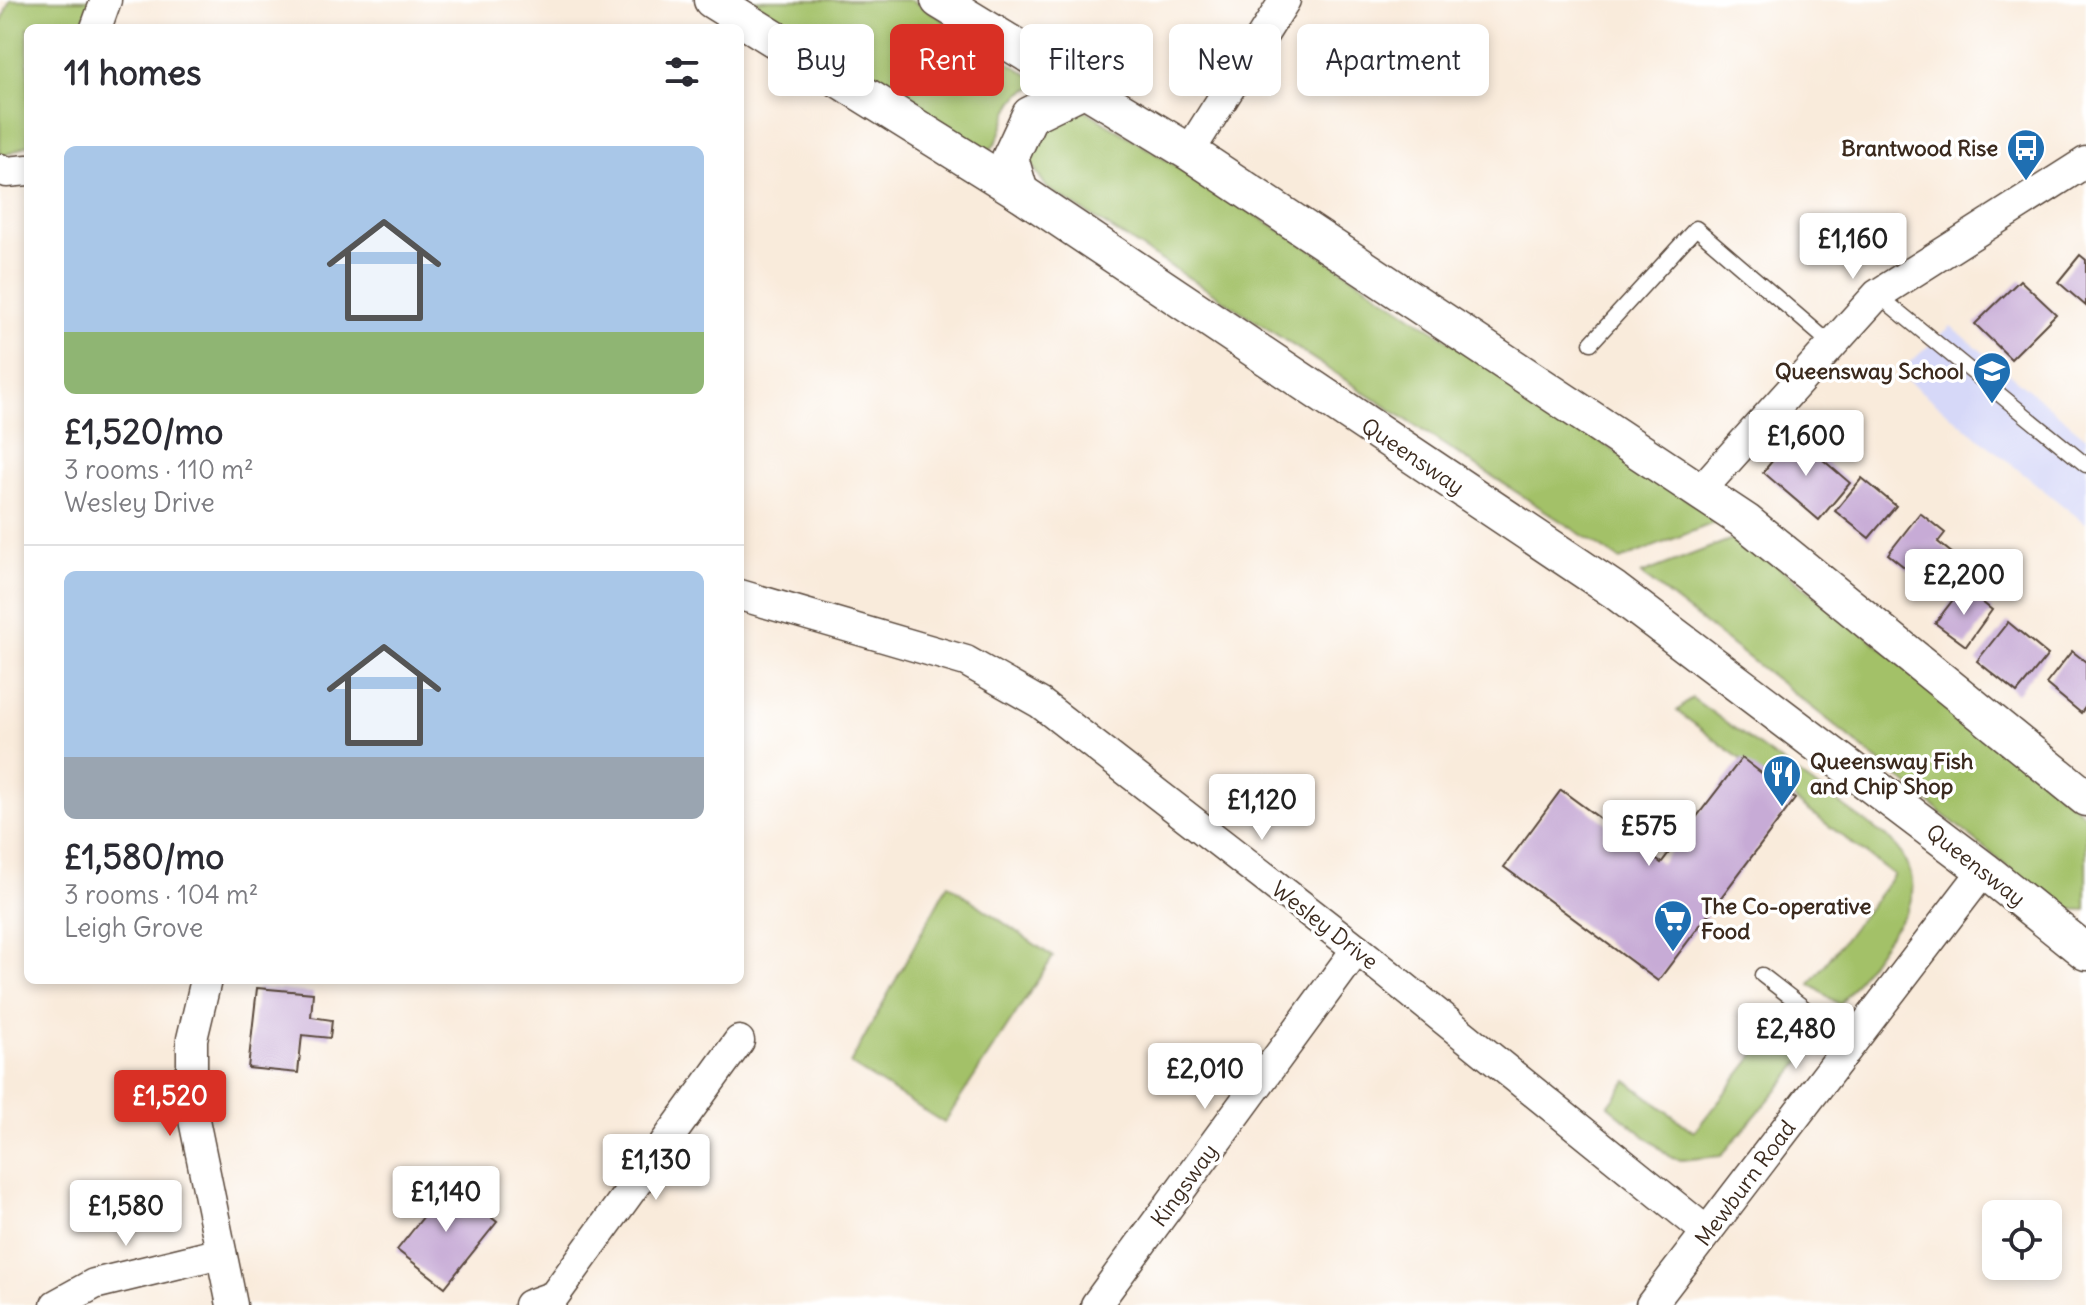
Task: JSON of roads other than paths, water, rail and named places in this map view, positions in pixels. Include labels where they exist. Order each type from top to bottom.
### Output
[{"type":"street","points":[[97,24],[106,0]]},
{"type":"street","points":[[939,0],[1020,50]]},
{"type":"street","points":[[1189,152],[1285,0]]},
{"type":"street","name":"Queensway","points":[[722,13],[740,24]]},
{"type":"street","name":"Queensway","points":[[744,26],[1020,192],[1614,590],[1984,870],[2078,937]]},
{"type":"street","points":[[1020,192],[1010,158],[1030,115],[1069,96]]},
{"type":"street","points":[[1095,96],[1189,152],[1746,522],[2086,798]]},
{"type":"street","points":[[1699,492],[1877,295],[2086,162]]},
{"type":"street","points":[[0,169],[7,172],[24,170]]},
{"type":"street","name":"Wesley Drive","points":[[744,596],[966,661],[1040,703],[1357,949],[1707,1232]]},
{"type":"street","name":"Mewburn Road","points":[[1651,1305],[1984,870]]},
{"type":"street","name":"Kingsway","points":[[1096,1305],[1357,949]]},
{"type":"street","points":[[205,984],[192,1039],[192,1110],[232,1305]]},
{"type":"street","points":[[529,1305],[554,1296],[739,1041]]},
{"type":"street","points":[[56,1305],[94,1284],[221,1253]]},
{"type":"lane","points":[[1591,343],[1696,228],[1832,345]]},
{"type":"lane","points":[[1877,295],[2086,465]]},
{"type":"lane","points":[[1762,975],[1851,1044]]},
{"type":"place","name":"Brantwood Rise","points":[[2026,182]]},
{"type":"place","name":"Queensway School","points":[[1992,405]]},
{"type":"place","name":"Queensway Fish and Chip Shop","points":[[1782,808]]},
{"type":"place","name":"The Co-operative Food","points":[[1673,953]]}]
